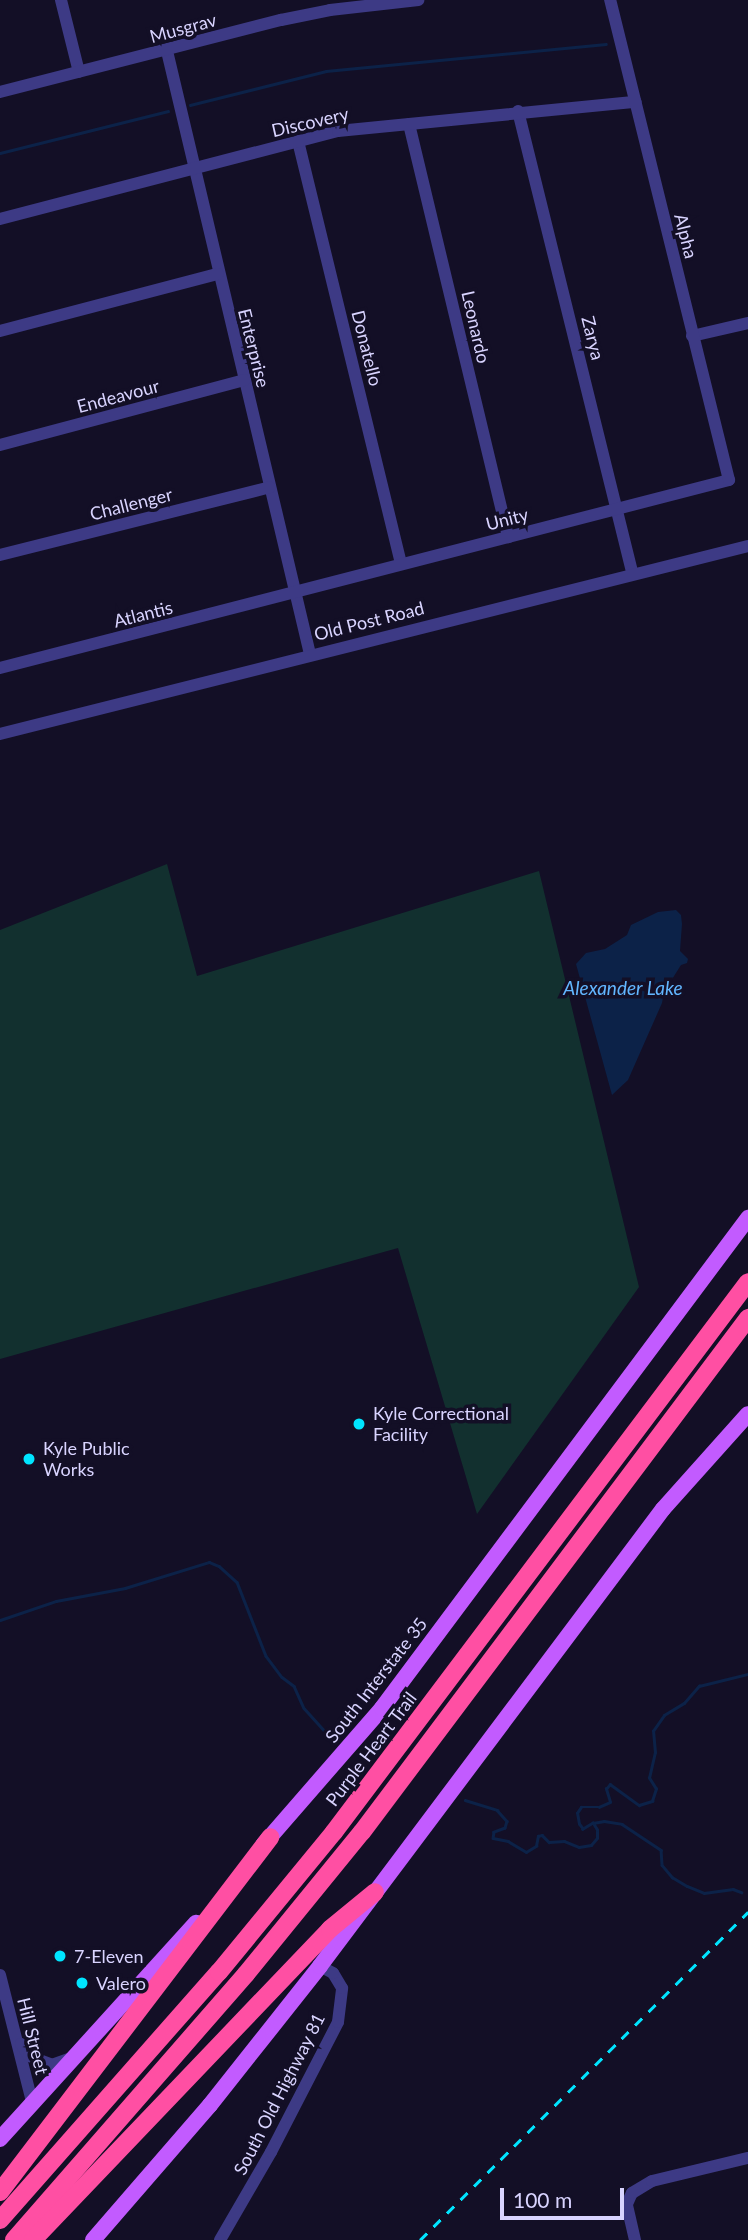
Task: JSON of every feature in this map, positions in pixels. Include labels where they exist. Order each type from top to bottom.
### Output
[{"type":"highway","name":"Purple Heart Trail","points":[[0,2220],[219,1972],[334,1832],[748,1282]]},
{"type":"highway","points":[[14,2240],[261,1957],[362,1832],[748,1318]]},
{"type":"highway","points":[[0,2192],[270,1837]]},
{"type":"highway","points":[[33,2240],[330,1929],[375,1892]]},
{"type":"main road","name":"South Interstate 35","points":[[0,2139],[78,2056],[382,1708],[748,1218]]},
{"type":"main road","points":[[93,2240],[210,2105],[320,1966],[663,1509],[748,1414]]},
{"type":"street","points":[[61,0],[79,72]]},
{"type":"street","name":"Musgrav","points":[[0,92],[281,20],[330,10],[418,0]]},
{"type":"street","name":"Alpha","points":[[610,0],[729,480]]},
{"type":"street","name":"Enterprise","points":[[167,51],[310,654]]},
{"type":"street","name":"Discovery","points":[[0,219],[338,131],[518,111],[636,102]]},
{"type":"street","name":"Zarya","points":[[518,111],[633,574]]},
{"type":"street","name":"Leonardo","points":[[409,124],[508,537]]},
{"type":"street","name":"Donatello","points":[[298,141],[401,564]]},
{"type":"street","points":[[0,331],[218,274]]},
{"type":"street","points":[[692,336],[748,323]]},
{"type":"street","name":"Endeavour","points":[[0,445],[244,380]]},
{"type":"street","name":"Unity","points":[[295,594],[729,480]]},
{"type":"street","name":"Challenger","points":[[0,555],[270,488]]},
{"type":"street","name":"Old Post Road","points":[[0,734],[748,546]]},
{"type":"street","name":"Atlantis","points":[[0,668],[295,594]]},
{"type":"street","name":"South Old Highway 81","points":[[220,2240],[271,2152],[338,2022],[342,1988],[333,1973],[320,1966]]},
{"type":"street","name":"Hill Street","points":[[0,1975],[33,2105]]},
{"type":"street","points":[[15,2035],[29,2056],[52,2065],[78,2056]]},
{"type":"street","points":[[635,2240],[627,2204],[632,2193],[652,2182],[748,2158]]},
{"type":"green space","points":[[167,864],[197,976],[539,871],[639,1287],[477,1514],[398,1248],[0,1359],[0,930]]},
{"type":"water","name":"Alexander Lake","points":[[676,910],[681,915],[682,924],[680,951],[688,959],[687,963],[681,965],[664,992],[662,1003],[628,1080],[612,1095],[576,964],[586,953],[605,949],[627,935],[631,925],[658,912]]},
{"type":"waterway","points":[[190,105],[326,71],[606,44]]},
{"type":"waterway","points":[[0,153],[168,111]]},
{"type":"waterway","points":[[0,1620],[56,1601],[125,1588],[209,1562],[219,1566],[237,1582],[266,1656],[282,1677],[294,1686],[304,1708],[330,1737]]},
{"type":"waterway","points":[[593,1823],[583,1829],[577,1813],[581,1807],[599,1807],[610,1802],[606,1789],[610,1784],[639,1805],[652,1801],[656,1789],[649,1778],[655,1753],[653,1731],[664,1715],[684,1703],[699,1686],[748,1674]]},
{"type":"waterway","points":[[465,1800],[497,1810],[507,1821],[505,1828],[494,1832],[493,1838],[508,1841],[526,1852],[536,1846],[538,1836],[542,1835],[549,1842],[564,1841],[579,1847],[591,1845],[597,1838],[593,1823],[604,1821],[622,1824],[661,1850],[662,1865],[672,1877],[687,1886],[704,1893],[733,1889],[741,1892]]},
{"type":"railway","points":[[420,2240],[748,1912]]},
{"type":"place","name":"Kyle Correctional Facility","points":[[359,1424]]},
{"type":"place","name":"Kyle Public Works","points":[[29,1459]]},
{"type":"place","name":"7-Eleven","points":[[60,1956]]},
{"type":"place","name":"Valero","points":[[82,1983]]}]
